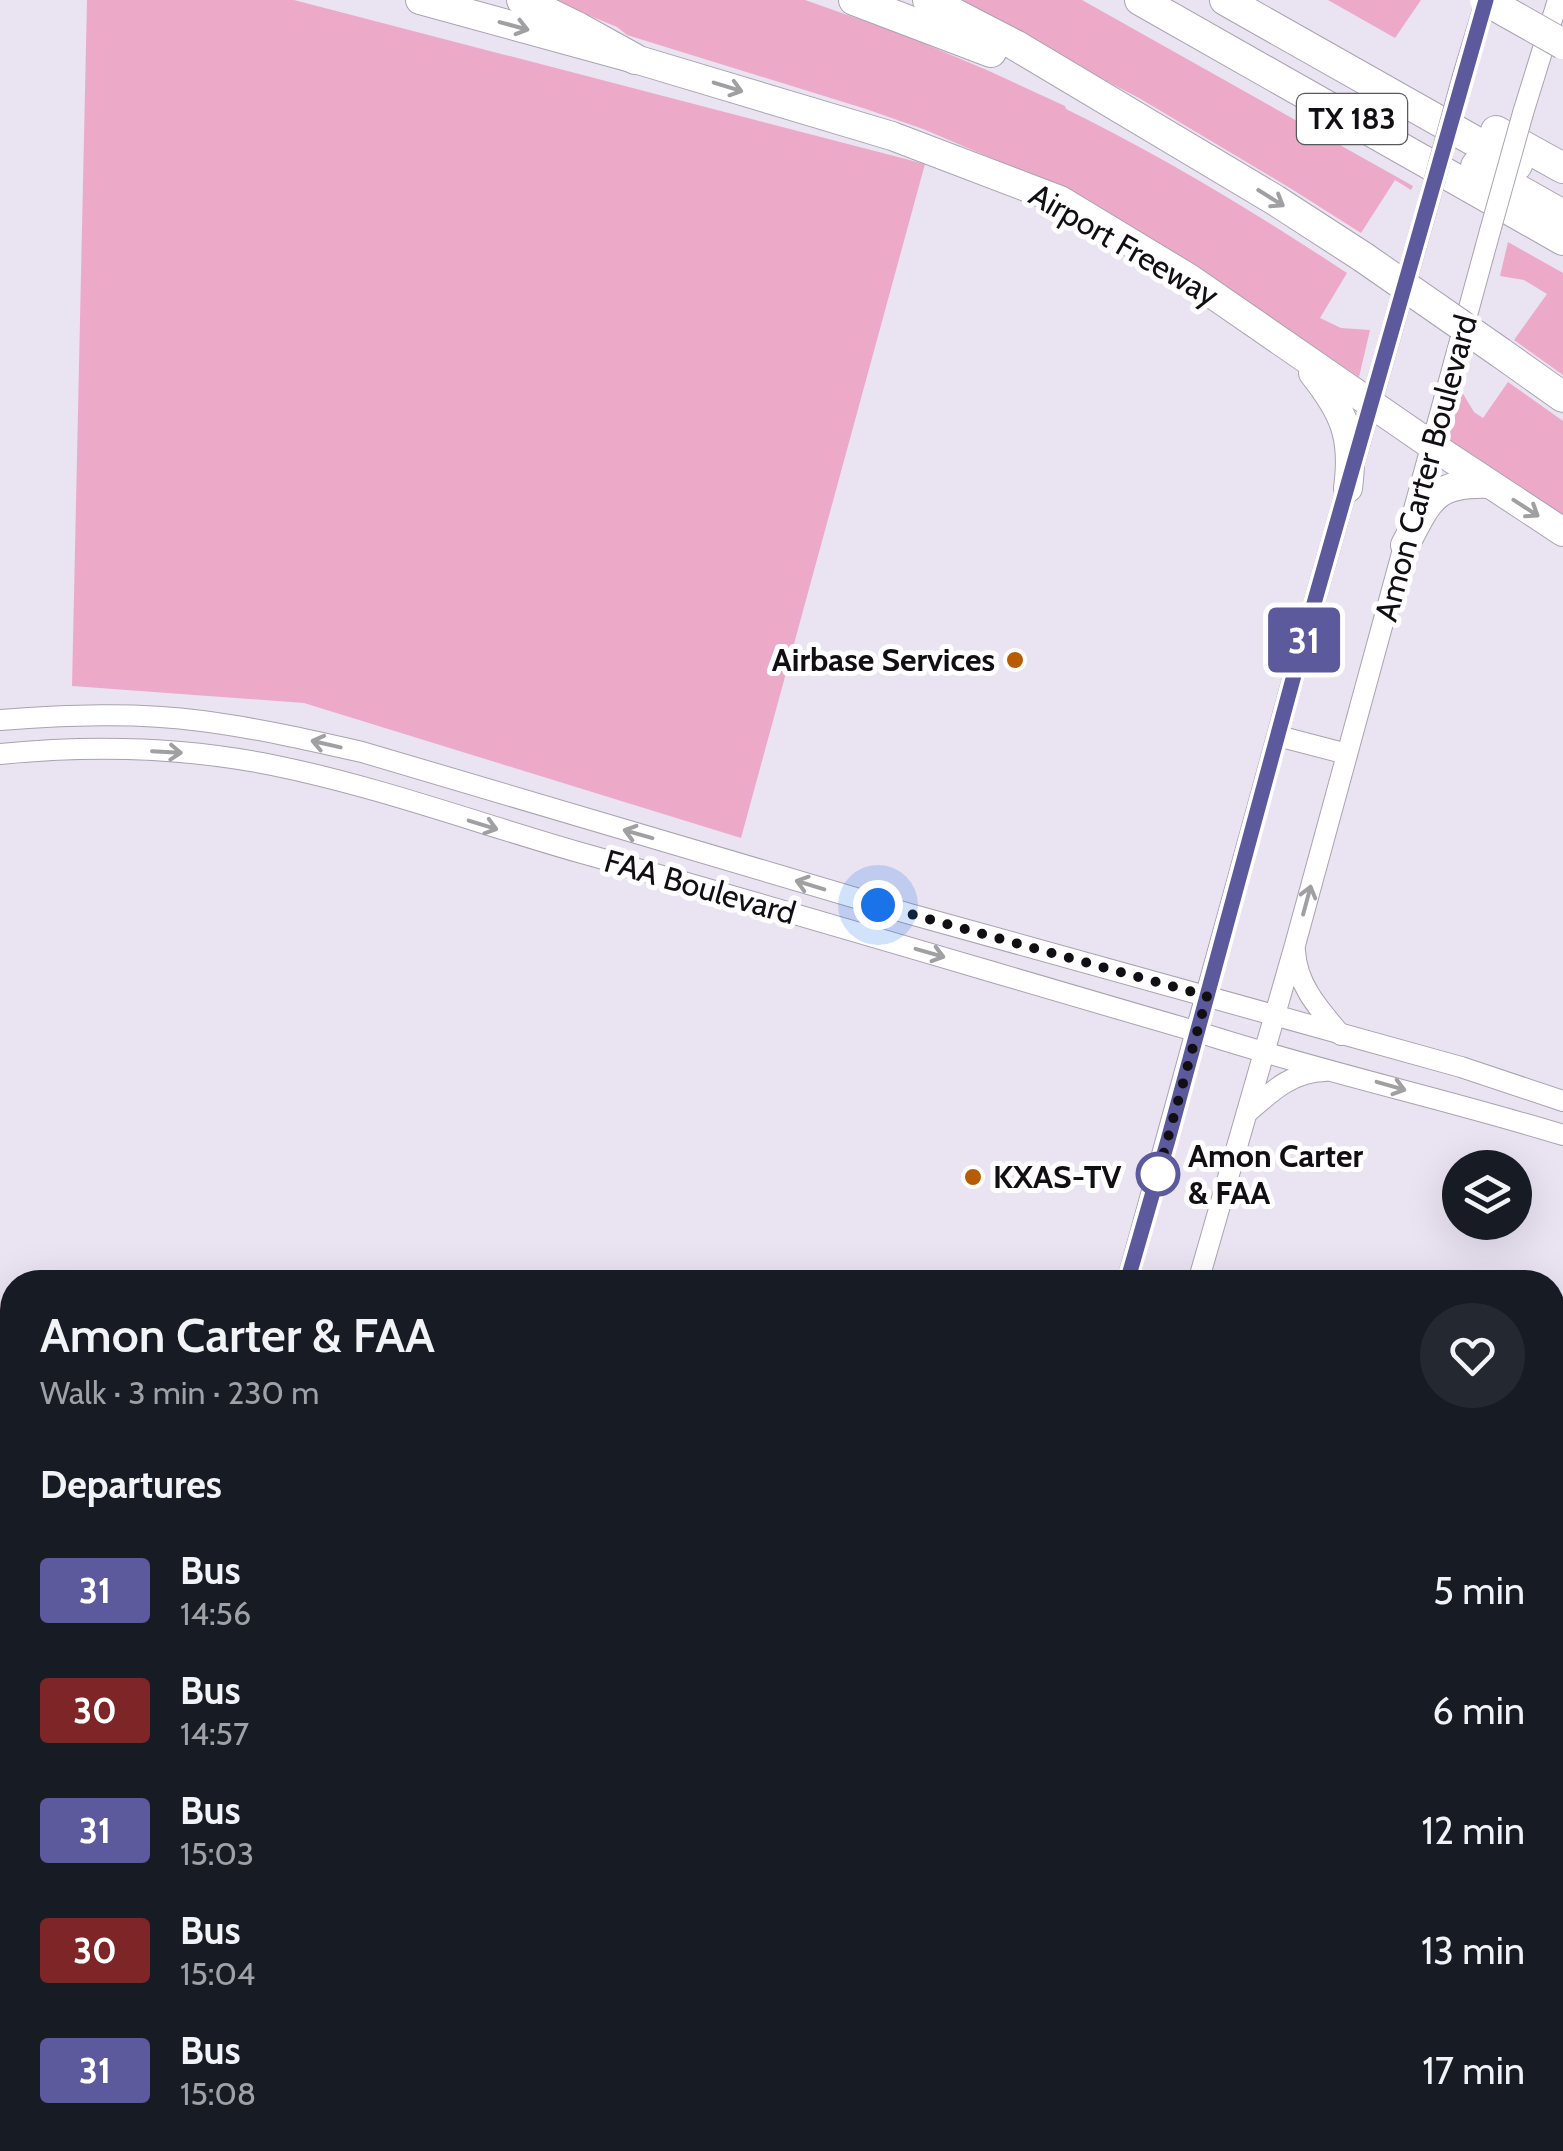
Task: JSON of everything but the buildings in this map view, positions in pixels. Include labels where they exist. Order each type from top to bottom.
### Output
[{"type":"highway","points":[[522,0],[635,59]]},
{"type":"highway","points":[[854,0],[1009,59],[1188,148]]},
{"type":"highway","points":[[928,0],[1014,45],[1188,148],[1362,257],[1563,397]]},
{"type":"highway","name":"TX 183","points":[[1140,0],[1563,240]]},
{"type":"highway","points":[[1182,0],[1563,215]]},
{"type":"highway","points":[[1225,0],[1563,192]]},
{"type":"highway","name":"TX 183","points":[[1265,0],[1563,168]]},
{"type":"highway","points":[[1486,0],[1563,44]]},
{"type":"main road","name":"Airport Freeway","points":[[420,0],[892,136],[1060,200],[1189,278],[1563,532]]},
{"type":"main road","points":[[1297,352],[1336,402],[1350,448],[1348,488]]},
{"type":"main road","points":[[1405,545],[1425,507],[1444,489],[1465,483],[1489,484]]},
{"type":"street","name":"Amon Carter Boulevard","points":[[1130,1270],[1486,0]]},
{"type":"street","name":"Amon Carter Boulevard","points":[[1201,1270],[1295,945],[1523,113],[1558,0]]},
{"type":"street","name":"FAA Boulevard","points":[[0,720],[45,716],[198,720],[362,752],[910,914],[1563,1100]]},
{"type":"street","points":[[116,716],[117,749]]},
{"type":"street","points":[[1278,736],[1347,754]]},
{"type":"street","name":"FAA Boulevard","points":[[0,754],[52,749],[192,753],[271,765],[352,784],[1263,1053],[1563,1135]]},
{"type":"street","points":[[723,893],[732,862]]},
{"type":"street","points":[[1295,945],[1296,966],[1304,986],[1341,1035]]},
{"type":"street","points":[[1246,1115],[1286,1082],[1308,1072],[1334,1071]]},
{"type":"shaded area","points":[[87,0],[294,0],[925,164],[741,838],[304,703],[72,686]]},
{"type":"shaded area","points":[[552,0],[805,0],[904,35],[1065,106],[1209,187],[1347,273],[1320,318],[1341,328],[1370,330],[1359,377],[1187,260],[1052,184],[923,129],[627,35],[617,27]]},
{"type":"shaded area","points":[[950,0],[1082,0],[1413,186],[1411,190],[1395,180],[1361,233],[1139,98]]},
{"type":"shaded area","points":[[1328,0],[1421,0],[1395,38]]},
{"type":"shaded area","points":[[1508,242],[1563,273],[1563,375],[1514,340],[1547,294],[1524,280],[1500,276]]},
{"type":"shaded area","points":[[1508,382],[1563,421],[1563,516],[1448,440],[1462,392],[1474,412],[1483,418]]},
{"type":"bus line","name":"31","points":[[1130,1270],[1303,642],[1486,0]]},
{"type":"place","name":"Airbase Services","points":[[1015,660]]},
{"type":"place","name":"Amon Carter & FAA","points":[[1158,1174]]},
{"type":"place","name":"KXAS-TV","points":[[973,1177]]},
{"type":"route","points":[[878,905],[1207,996],[1158,1174]]}]
